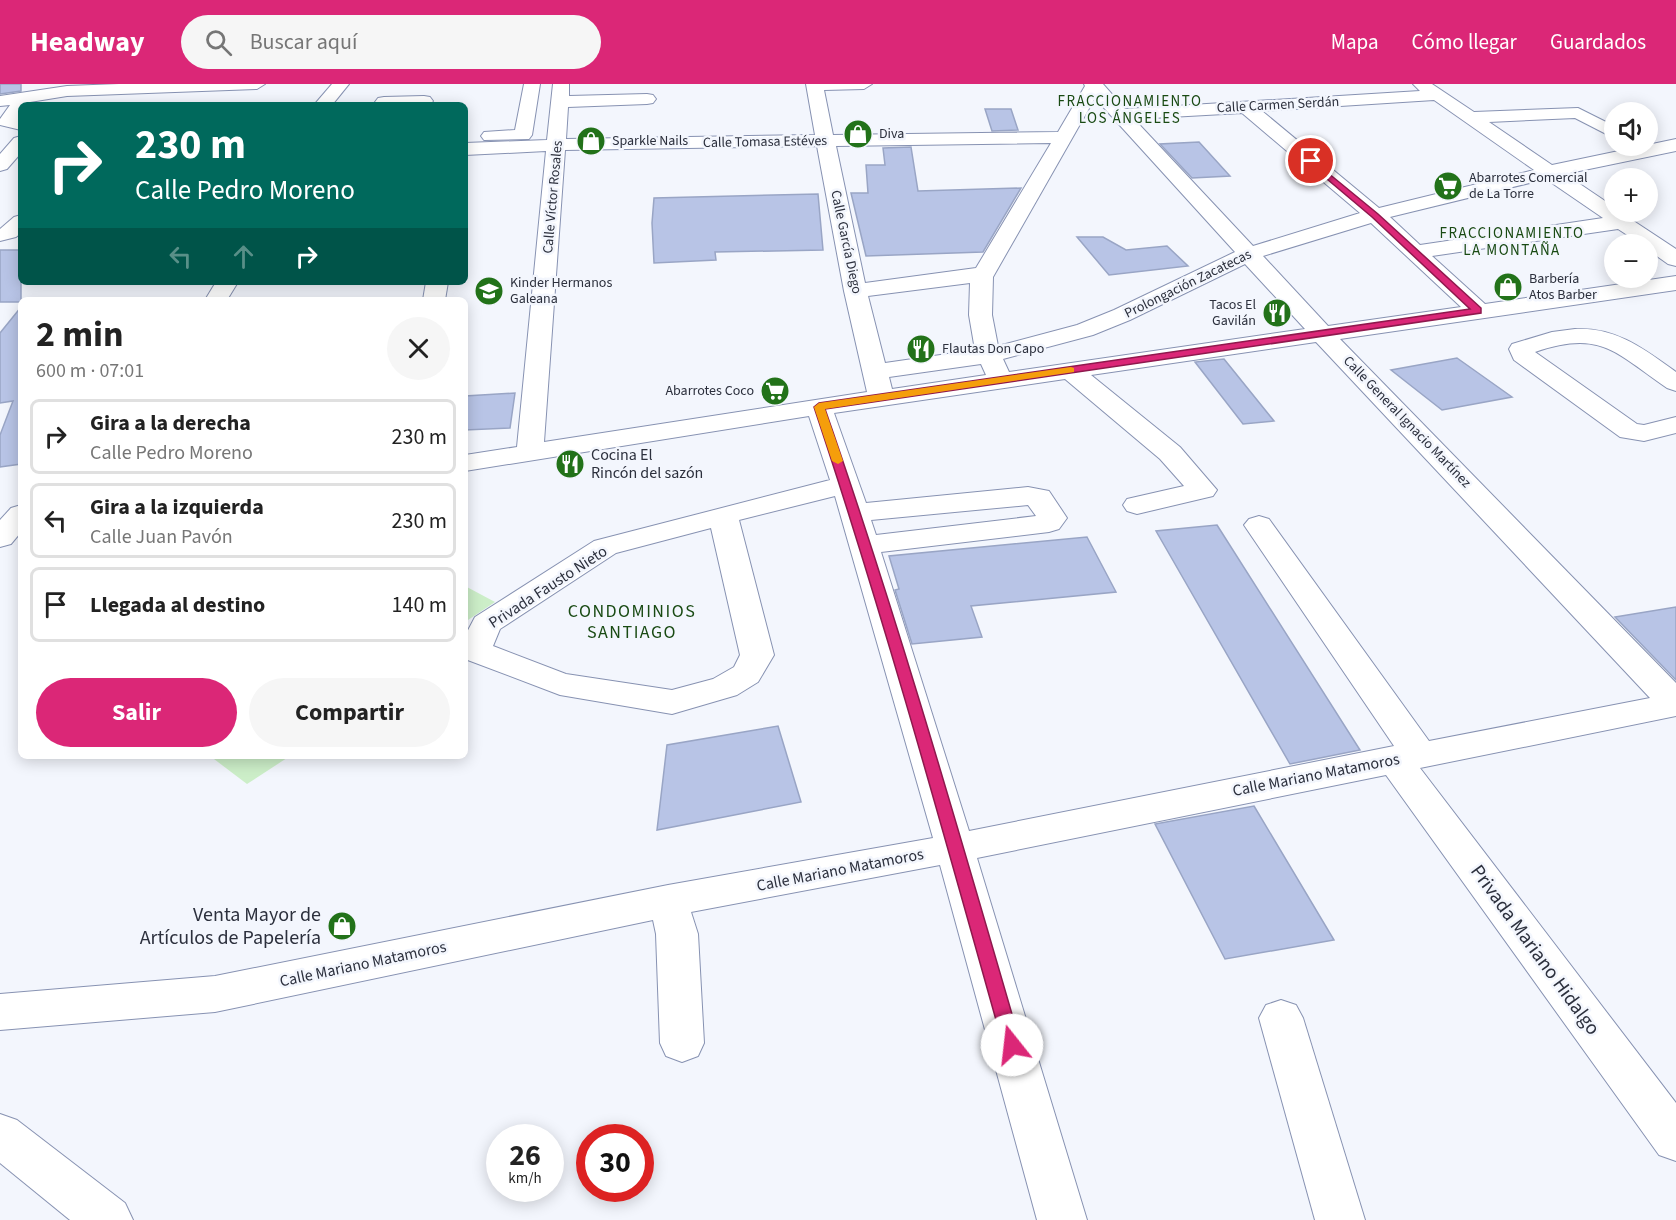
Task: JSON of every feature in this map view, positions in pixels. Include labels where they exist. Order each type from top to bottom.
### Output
[{"type":"street","points":[[0,101],[67,91],[257,84]]},
{"type":"street","points":[[326,102],[341,84]]},
{"type":"street","points":[[384,102],[391,84]]},
{"type":"street","points":[[468,137],[489,136],[522,141],[532,84]]},
{"type":"street","points":[[814,85],[864,84]]},
{"type":"street","points":[[1420,84],[1604,210]]},
{"type":"street","name":"Calle García Diego","points":[[814,85],[855,291],[881,399]]},
{"type":"street","points":[[1002,380],[988,356],[978,302],[984,273],[1094,85]]},
{"type":"street","name":"Calle General Ignacio Martínez","points":[[1094,85],[1119,115],[1322,334],[1676,704]]},
{"type":"street","points":[[143,102],[156,88]]},
{"type":"street","points":[[560,93],[647,99]]},
{"type":"street","name":"Calle Víctor Rosales","points":[[530,454],[558,145],[560,93]]},
{"type":"street","name":"Calle Carmen Serdán","points":[[1119,115],[1438,95]]},
{"type":"street","points":[[23,102],[25,96]]},
{"type":"street","points":[[394,102],[425,96]]},
{"type":"street","points":[[1246,107],[1414,252],[1488,309],[1550,339]]},
{"type":"street","points":[[1470,118],[1578,112],[1604,127]]},
{"type":"street","name":"Calle Tomasa Estéves","points":[[468,149],[522,141],[558,145],[1065,137]]},
{"type":"street","points":[[0,165],[18,145]]},
{"type":"street","name":"Prolongación Zacatecas","points":[[1658,147],[1676,145]]},
{"type":"street","name":"Prolongación Zacatecas","points":[[874,372],[988,356],[1085,330],[1122,315],[1248,254],[1375,216],[1610,156]]},
{"type":"street","points":[[0,165],[18,165]]},
{"type":"street","points":[[1414,252],[1622,222],[1676,259]]},
{"type":"street","points":[[0,235],[9,233],[18,224]]},
{"type":"street","points":[[855,291],[984,273]]},
{"type":"street","points":[[468,463],[819,407],[1676,283]]},
{"type":"street","points":[[1676,383],[1609,340],[1594,337],[1550,339],[1521,349],[1522,355],[1629,431],[1644,433],[1676,425]]},
{"type":"street","points":[[1069,370],[1170,453],[1203,490],[1137,505]]},
{"type":"street","points":[[819,407],[855,514],[956,848],[1062,1220]]},
{"type":"street","points":[[1028,496],[1039,497],[1052,518],[1049,523],[855,514],[1028,496]]},
{"type":"street","name":"Privada Fausto Nieto","points":[[723,515],[757,656],[746,674],[725,687],[672,702],[560,684],[475,651],[486,624],[605,547],[723,515],[855,514]]},
{"type":"street","name":"Privada Mariano Hidalgo","points":[[1259,525],[1406,737],[1407,757],[1676,1140]]},
{"type":"street","name":"Calle Mariano Matamoros","points":[[0,1012],[215,994],[668,902],[956,848],[1676,704]]},
{"type":"street","points":[[668,902],[677,934],[682,1043]]},
{"type":"street","points":[[1281,1018],[1340,1220]]},
{"type":"street","points":[[0,1135],[108,1220]]},
{"type":"green space","points":[[468,588],[495,602],[468,620]]},
{"type":"green space","points":[[214,759],[285,759],[247,784]]},
{"type":"building","points":[[0,84],[21,84],[21,91],[0,94]]},
{"type":"building","points":[[985,109],[1011,109],[1018,130],[992,131]]},
{"type":"building","points":[[1199,142],[1230,176],[1192,178],[1160,144]]},
{"type":"building","points":[[911,147],[918,191],[1021,188],[983,252],[866,256],[851,193],[868,193],[866,165],[885,165],[883,148]]},
{"type":"building","points":[[818,194],[823,250],[715,252],[716,260],[654,263],[652,223],[654,198]]},
{"type":"building","points":[[1077,237],[1103,237],[1126,250],[1167,246],[1188,266],[1109,275]]},
{"type":"building","points":[[0,250],[18,250],[18,285],[21,285],[21,297],[18,297],[18,302],[0,302]]},
{"type":"building","points":[[18,311],[18,464],[0,467],[0,435],[13,401],[0,403],[0,333]]},
{"type":"building","points":[[1457,358],[1512,397],[1442,410],[1391,370]]},
{"type":"building","points":[[1224,359],[1274,421],[1243,424],[1195,362]]},
{"type":"building","points":[[515,393],[510,428],[468,430],[468,396]]},
{"type":"building","points":[[1217,525],[1360,750],[1290,764],[1156,531]]},
{"type":"building","points":[[1087,537],[1116,592],[971,606],[982,637],[912,644],[895,590],[899,589],[889,556]]},
{"type":"building","points":[[1676,607],[1676,680],[1615,617]]},
{"type":"building","points":[[778,726],[801,802],[657,830],[667,745]]},
{"type":"building","points":[[1254,806],[1334,940],[1225,959],[1155,824]]},
{"type":"slow traffic","points":[[838,461],[819,407],[1071,370]]},
{"type":"place","name":"Diva","points":[[858,134]]},
{"type":"place","name":"Sparkle Nails","points":[[591,141]]},
{"type":"place","name":"Abarrotes Comercial de La Torre","points":[[1448,186]]},
{"type":"place","name":"Barbería Atos Barber","points":[[1508,287]]},
{"type":"place","name":"Kinder Hermanos Galeana","points":[[489,291]]},
{"type":"place","name":"Tacos El Gavilán","points":[[1277,313]]},
{"type":"place","name":"Flautas Don Capo","points":[[921,349]]},
{"type":"place","name":"Abarrotes Coco","points":[[775,391]]},
{"type":"place","name":"Cocina El Rincón del sazón","points":[[570,464]]},
{"type":"place","name":"Venta Mayor de Artículos de Papelería","points":[[342,926]]},
{"type":"district","name":"FRACCIONAMIENTO LOS ÁNGELES","points":[[1130,110]]},
{"type":"district","name":"FRACCIONAMIENTO LA MONTAÑA","points":[[1512,242]]},
{"type":"district","name":"CONDOMINIOS SANTIAGO","points":[[632,621]]},
{"type":"route","points":[[1012,1045],[956,848],[846,485],[819,407],[1478,310],[1311,161]]}]
